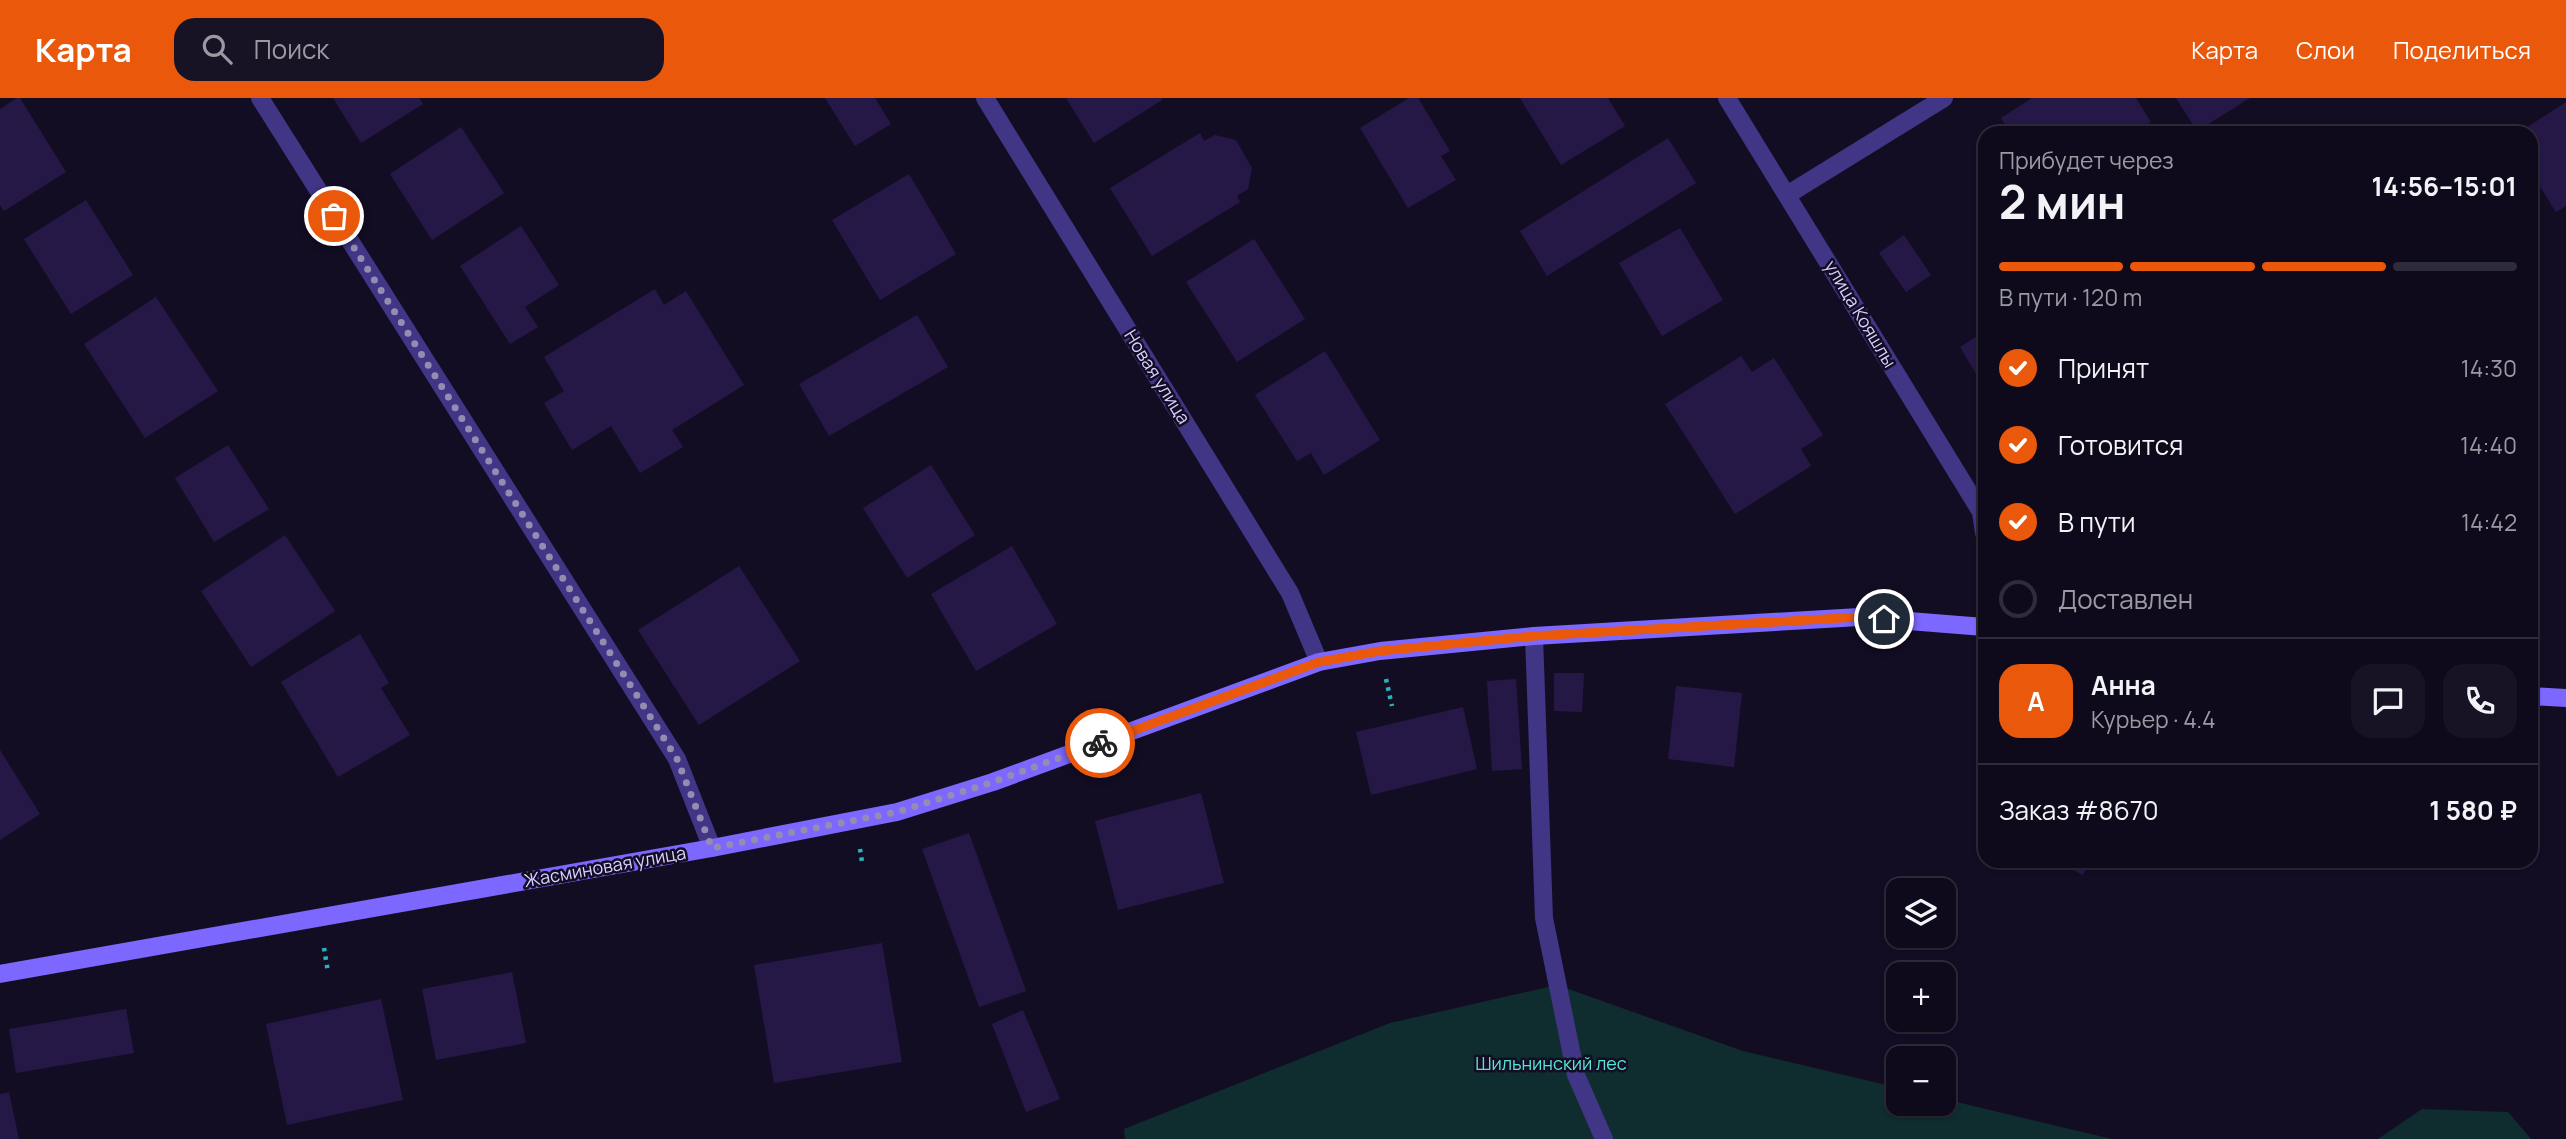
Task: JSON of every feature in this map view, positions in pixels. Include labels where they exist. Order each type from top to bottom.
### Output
[{"type":"street","points":[[260,98],[677,759],[712,848]]},
{"type":"street","name":"Новая улица","points":[[985,98],[1290,593],[1319,662]]},
{"type":"street","name":"улица Кояшлы","points":[[1727,98],[1978,507]]},
{"type":"street","points":[[1787,195],[1944,98]]},
{"type":"street","name":"Жасминовая улица","points":[[0,974],[712,848],[897,812],[993,782],[1319,662],[1380,651],[1534,636],[1859,617],[1978,627]]},
{"type":"street","points":[[1534,636],[1544,918],[1576,1075],[1604,1139]]},
{"type":"street","points":[[2538,700],[2566,698]]},
{"type":"green space","name":"Шильнинский лес","points":[[1557,985],[1743,1051],[1886,1085],[1886,1116],[1956,1116],[1956,1102],[2112,1139],[1125,1139],[1124,1129],[1390,1023]]},
{"type":"green space","points":[[2422,1109],[2508,1112],[2531,1139],[2378,1139]]},
{"type":"building","points":[[20,98],[66,172],[4,211],[0,205],[0,109]]},
{"type":"building","points":[[333,98],[419,98],[423,104],[361,143]]},
{"type":"building","points":[[825,98],[875,98],[891,124],[855,146]]},
{"type":"building","points":[[1066,98],[1161,98],[1162,100],[1094,143]]},
{"type":"building","points":[[1409,98],[1418,98],[1450,151],[1441,156],[1456,180],[1408,208],[1360,128]]},
{"type":"building","points":[[1520,98],[1608,98],[1625,126],[1561,165]]},
{"type":"building","points":[[2032,98],[2136,98],[2151,122],[2145,126],[2006,126],[2001,118]]},
{"type":"building","points":[[2176,98],[2250,98],[2205,126],[2194,126]]},
{"type":"building","points":[[2566,102],[2566,206],[2556,212],[2538,184],[2538,126],[2529,126]]},
{"type":"building","points":[[461,127],[504,193],[432,240],[390,174]]},
{"type":"building","points":[[1200,133],[1204,141],[1215,135],[1236,140],[1252,168],[1248,189],[1237,196],[1240,202],[1152,256],[1110,188]]},
{"type":"building","points":[[1668,138],[1696,183],[1547,276],[1520,231]]},
{"type":"building","points":[[909,174],[956,254],[880,300],[832,220]]},
{"type":"building","points":[[86,200],[133,275],[71,314],[24,239]]},
{"type":"building","points":[[521,226],[559,285],[525,307],[538,327],[510,344],[460,266]]},
{"type":"building","points":[[1680,228],[1723,300],[1662,336],[1619,263]]},
{"type":"building","points":[[1904,235],[1931,275],[1906,292],[1879,253]]},
{"type":"building","points":[[1254,239],[1305,319],[1237,362],[1186,282]]},
{"type":"building","points":[[655,289],[664,305],[686,291],[744,385],[672,430],[683,447],[640,473],[611,426],[572,450],[544,403],[564,391],[544,357]]},
{"type":"building","points":[[156,297],[218,391],[145,438],[84,344]]},
{"type":"building","points":[[917,315],[948,367],[829,436],[799,384]]},
{"type":"building","points":[[1978,336],[1978,377],[1960,347]]},
{"type":"building","points":[[1325,351],[1380,440],[1324,475],[1311,453],[1297,461],[1255,395]]},
{"type":"building","points":[[1741,356],[1752,372],[1774,358],[1823,435],[1801,449],[1811,466],[1735,514],[1665,404]]},
{"type":"building","points":[[228,445],[269,509],[214,542],[175,478]]},
{"type":"building","points":[[931,465],[975,535],[907,578],[863,508]]},
{"type":"building","points":[[285,535],[335,611],[251,667],[201,591]]},
{"type":"building","points":[[1012,546],[1057,624],[976,671],[931,594]]},
{"type":"building","points":[[739,566],[800,661],[699,725],[638,630]]},
{"type":"building","points":[[360,634],[389,683],[381,688],[410,735],[338,777],[281,682]]},
{"type":"building","points":[[1554,673],[1584,673],[1582,712],[1554,711]]},
{"type":"building","points":[[1516,679],[1522,769],[1492,771],[1487,681]]},
{"type":"building","points":[[1676,686],[1742,693],[1734,767],[1668,759]]},
{"type":"building","points":[[1463,707],[1477,769],[1371,795],[1356,732]]},
{"type":"building","points":[[0,750],[40,814],[0,840]]},
{"type":"building","points":[[1201,793],[1224,883],[1118,910],[1095,821]]},
{"type":"building","points":[[969,833],[1026,991],[979,1007],[922,849]]},
{"type":"building","points":[[2069,868],[2086,868],[2083,875]]},
{"type":"building","points":[[882,943],[902,1062],[774,1083],[754,965]]},
{"type":"building","points":[[512,972],[526,1043],[436,1060],[422,989]]},
{"type":"building","points":[[381,999],[403,1100],[287,1125],[266,1024]]},
{"type":"building","points":[[126,1009],[134,1053],[16,1073],[9,1029]]},
{"type":"building","points":[[1023,1010],[1060,1099],[1026,1112],[992,1024]]},
{"type":"building","points":[[9,1092],[19,1139],[0,1139],[0,1094]]},
{"type":"way so far","points":[[334,216],[677,759],[712,848],[897,812],[934,802],[1100,743]]},
{"type":"route","points":[[1100,743],[1319,662],[1380,651],[1534,636],[1859,617],[1884,619]]}]
